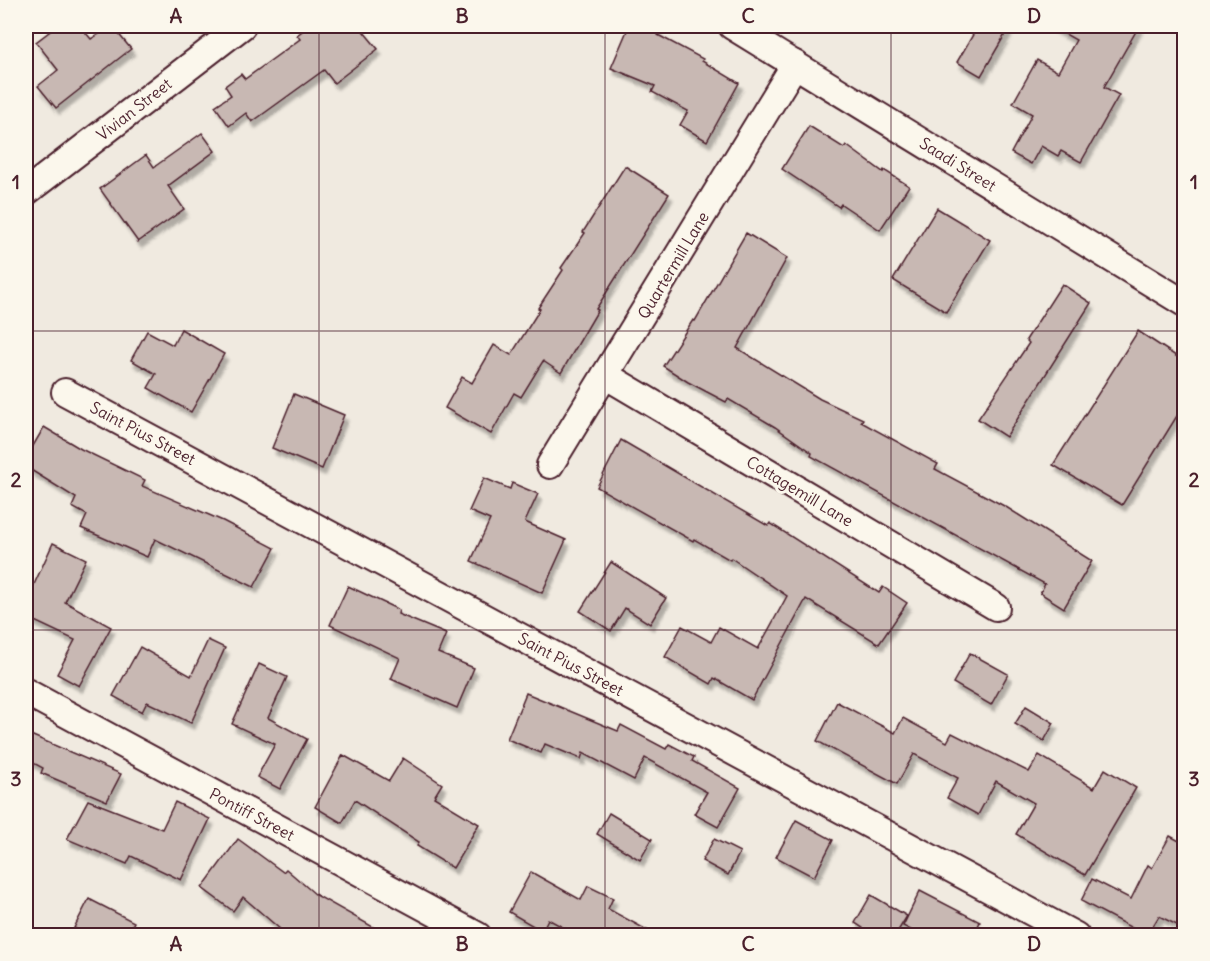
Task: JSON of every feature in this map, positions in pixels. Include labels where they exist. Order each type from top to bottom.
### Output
[{"type":"street","name":"Vivian Street","points":[[26,192],[242,26]]},
{"type":"street","name":"Saadi Street","points":[[732,26],[1185,303]]},
{"type":"street","name":"Quartermill Lane","points":[[550,465],[795,64]]},
{"type":"street","name":"Cottagemill Lane","points":[[605,375],[996,607]]},
{"type":"street","name":"Saint Pius Street","points":[[65,392],[1076,936]]},
{"type":"street","name":"Pontiff Street","points":[[26,692],[477,936]]},
{"type":"building","points":[[57,26],[80,26],[91,39],[112,26],[131,49],[56,108],[38,86],[58,70],[36,42]]},
{"type":"building","points":[[309,26],[359,26],[378,49],[334,83],[324,70],[252,122],[246,113],[229,126],[215,106],[231,95],[225,86],[241,74],[245,79],[300,39],[297,35]]},
{"type":"building","points":[[629,26],[645,26],[659,31],[658,35],[703,59],[702,61],[739,83],[707,141],[680,125],[688,111],[652,92],[655,86],[611,68]]},
{"type":"building","points":[[978,26],[1010,26],[981,76],[957,62]]},
{"type":"building","points":[[1051,26],[1139,26],[1104,87],[1119,95],[1081,162],[1061,151],[1058,156],[1041,146],[1031,164],[1011,153],[1032,114],[1013,103],[1037,60],[1058,72],[1076,40]]},
{"type":"building","points":[[809,126],[844,148],[846,145],[883,172],[884,170],[909,186],[880,230],[841,204],[839,207],[782,169]]},
{"type":"building","points":[[202,133],[215,151],[168,186],[184,209],[138,242],[100,189],[146,155],[154,167]]},
{"type":"building","points":[[625,166],[669,194],[596,309],[598,310],[561,373],[543,361],[521,397],[514,393],[491,434],[445,408],[462,377],[472,383],[494,345],[511,355],[563,270],[561,268]]},
{"type":"building","points":[[937,208],[990,240],[946,312],[893,280]]},
{"type":"building","points":[[746,233],[787,258],[737,348],[820,399],[863,419],[861,422],[938,464],[935,469],[1006,507],[1092,561],[1064,608],[1040,593],[1045,584],[811,456],[812,453],[775,427],[728,399],[726,402],[663,366],[693,320],[695,321]]},
{"type":"building","points":[[1062,284],[1091,303],[1006,437],[978,419],[1029,343],[1026,340]]},
{"type":"building","points":[[181,329],[224,354],[191,412],[148,388],[156,374],[131,360],[147,331],[173,345]]},
{"type":"building","points":[[1138,331],[1185,362],[1185,403],[1122,505],[1053,465]]},
{"type":"building","points":[[294,394],[344,415],[322,469],[272,448]]},
{"type":"building","points":[[44,427],[81,449],[145,480],[142,486],[223,521],[275,548],[254,587],[155,539],[147,557],[81,528],[87,515],[72,507],[76,498],[26,467],[26,458]]},
{"type":"building","points":[[621,440],[768,526],[770,523],[879,593],[883,587],[907,603],[879,644],[806,599],[752,700],[714,678],[711,684],[665,657],[682,626],[711,642],[719,627],[758,649],[787,596],[731,558],[730,560],[694,539],[693,541],[597,487]]},
{"type":"building","points":[[484,478],[510,489],[512,483],[538,494],[525,522],[566,540],[542,593],[471,561],[490,520],[469,511]]},
{"type":"building","points":[[53,543],[86,559],[65,602],[111,627],[79,686],[57,674],[75,640],[26,617],[26,602]]},
{"type":"building","points":[[611,562],[666,598],[650,624],[625,608],[611,631],[580,611]]},
{"type":"building","points":[[348,586],[399,610],[398,614],[446,634],[438,653],[474,668],[457,708],[391,679],[400,658],[330,625]]},
{"type":"building","points":[[208,640],[225,648],[191,723],[147,702],[142,712],[113,696],[140,647],[191,676]]},
{"type":"building","points":[[970,653],[1008,674],[991,705],[953,683]]},
{"type":"building","points":[[259,664],[287,677],[268,718],[307,739],[280,789],[257,777],[275,744],[232,724]]},
{"type":"building","points":[[526,693],[618,731],[621,725],[666,749],[669,744],[694,757],[692,761],[740,788],[718,827],[694,814],[707,792],[645,758],[634,780],[583,753],[581,759],[545,744],[541,753],[507,739]]},
{"type":"building","points":[[837,702],[895,733],[903,718],[947,742],[952,733],[1029,772],[1039,755],[1094,788],[1105,769],[1136,788],[1085,875],[1016,834],[1034,803],[996,781],[978,815],[947,798],[958,778],[914,754],[897,784],[817,741]]},
{"type":"building","points":[[1026,706],[1054,723],[1044,741],[1015,724]]},
{"type":"building","points":[[26,733],[121,774],[107,801],[41,773],[43,768],[26,759]]},
{"type":"building","points":[[343,755],[389,781],[403,758],[442,784],[434,797],[479,824],[453,868],[417,846],[419,842],[355,800],[342,823],[315,807]]},
{"type":"building","points":[[88,800],[162,829],[175,802],[210,819],[181,880],[131,856],[127,864],[67,839]]},
{"type":"building","points":[[609,813],[652,839],[640,860],[597,834]]},
{"type":"building","points":[[796,820],[833,840],[814,877],[776,857]]},
{"type":"building","points":[[1170,836],[1185,844],[1185,929],[1159,916],[1147,936],[1081,901],[1092,879],[1131,899],[1148,865],[1152,868]]},
{"type":"building","points":[[238,839],[283,872],[286,869],[316,895],[389,936],[288,936],[243,897],[233,911],[202,888]]},
{"type":"building","points":[[714,839],[740,852],[728,875],[702,861]]},
{"type":"building","points":[[531,872],[581,900],[588,886],[613,898],[608,909],[658,936],[579,936],[548,919],[542,931],[509,912]]},
{"type":"building","points":[[920,891],[980,922],[973,936],[922,936],[903,926]]},
{"type":"building","points":[[871,895],[907,916],[895,936],[875,936],[855,923]]},
{"type":"building","points":[[89,899],[134,922],[127,936],[88,936],[74,928]]}]
